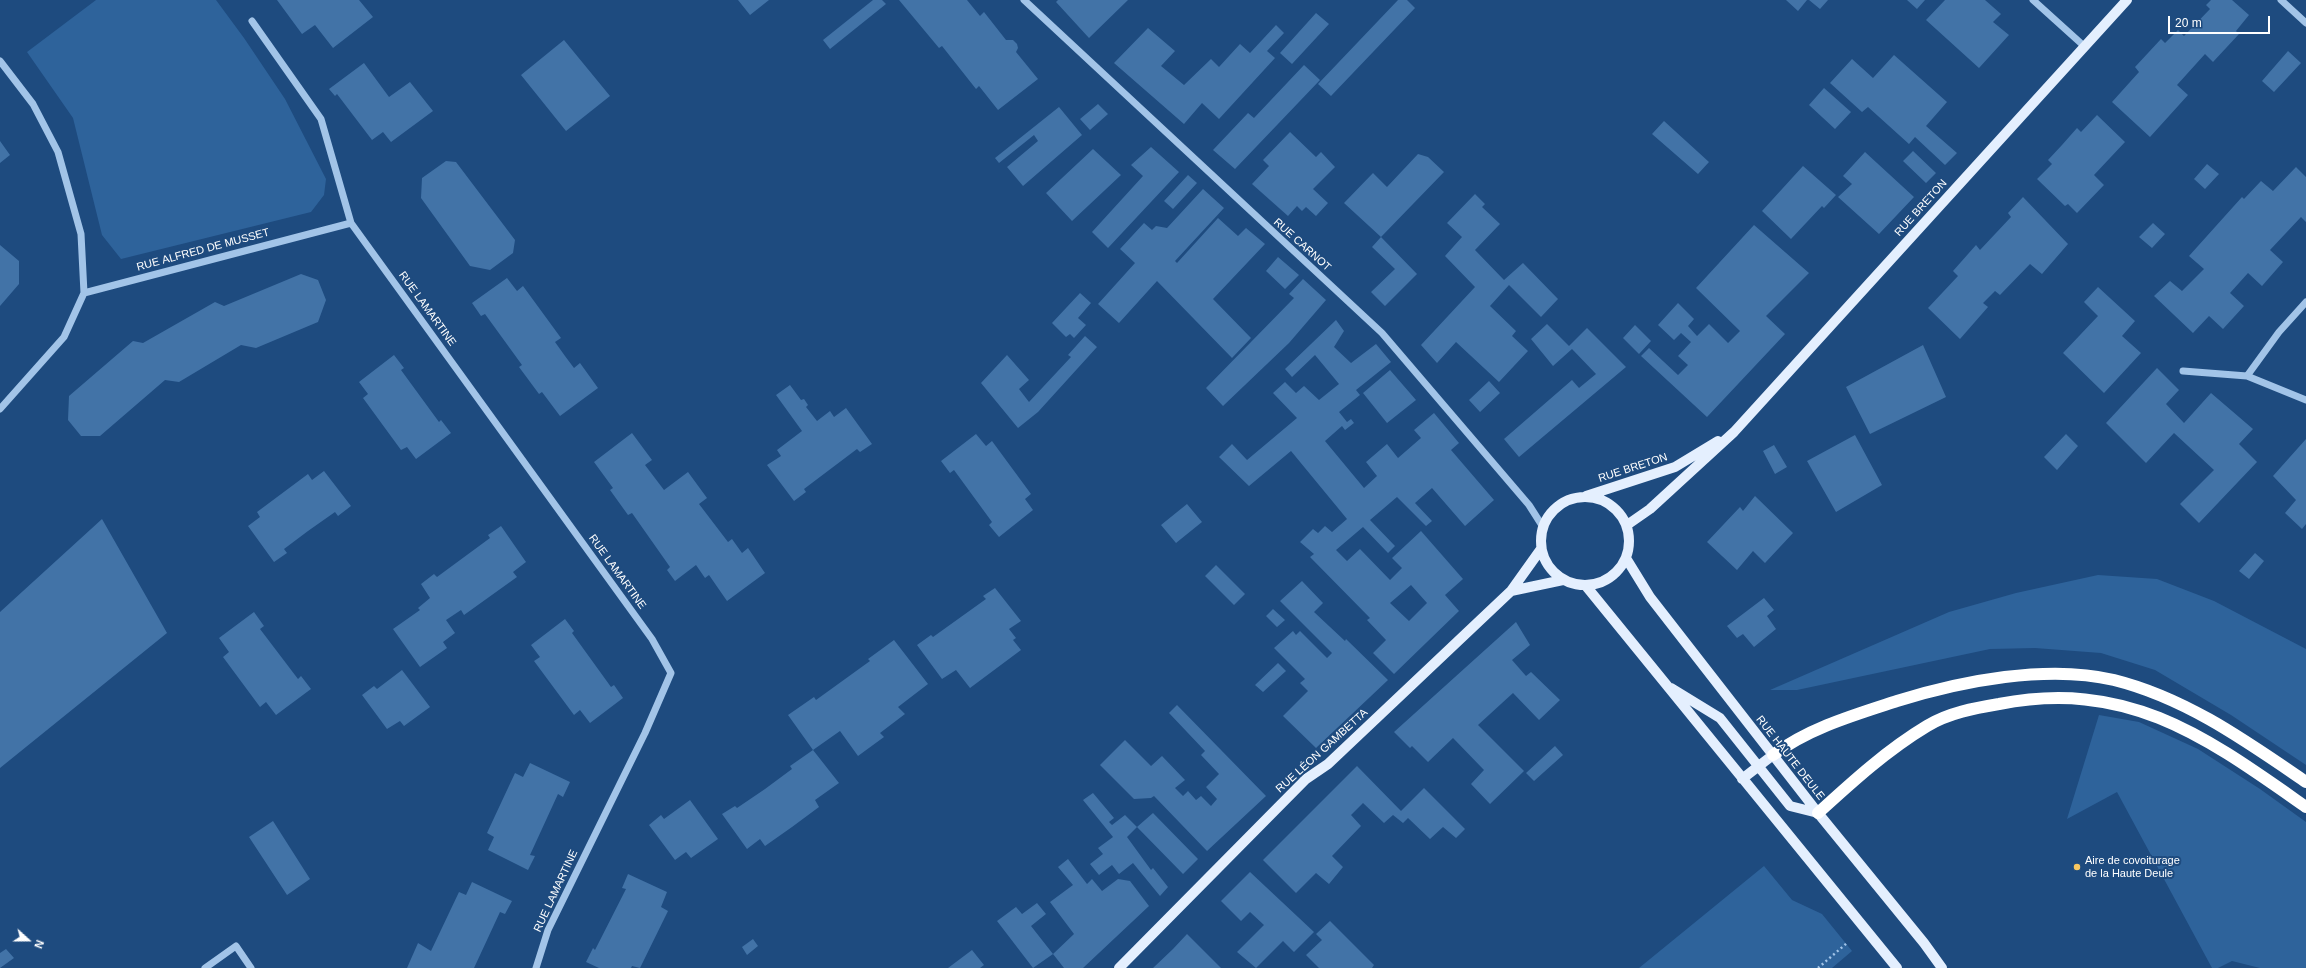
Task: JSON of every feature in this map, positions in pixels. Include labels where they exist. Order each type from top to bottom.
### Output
[{"type":"highway","points":[[1773,755],[1789,743],[1819,729],[1857,714],[1930,690],[1978,680],[2027,676],[2074,675],[2114,680],[2150,692],[2198,713],[2238,735],[2306,782]]},
{"type":"highway","points":[[1818,813],[1858,777],[1928,726],[1967,710],[2016,701],[2062,698],[2111,703],[2149,713],[2190,732],[2230,754],[2306,807]]},
{"type":"main road","name":"RUE BRETON","points":[[1627,525],[1656,504],[1734,432],[2127,0]]},
{"type":"main road","name":"RUE BRETON","points":[[1580,498],[1675,467],[1734,432]]},
{"type":"main road","points":[[1592,497],[1610,504],[1620,514],[1627,525],[1629,539],[1626,558],[1613,576],[1602,583],[1586,586],[1574,585],[1563,580],[1553,572],[1546,562],[1541,549],[1543,528],[1556,507],[1568,500],[1580,498],[1592,497]]},
{"type":"main road","name":"RUE LÉON GAMBETTA","points":[[1119,968],[1306,779],[1328,764],[1511,591],[1541,549]]},
{"type":"main road","name":"RUE HAUTE DEULE","points":[[1626,558],[1650,597],[1818,813],[1924,943],[1942,968]]},
{"type":"main road","points":[[1511,591],[1563,580]]},
{"type":"main road","points":[[1586,586],[1896,968]]},
{"type":"main road","points":[[1664,684],[1720,718],[1759,765],[1790,806],[1818,813]]},
{"type":"main road","points":[[1742,779],[1773,755]]},
{"type":"street","name":"RUE CARNOT","points":[[1024,0],[1382,333],[1529,505],[1543,528]]},
{"type":"street","points":[[2033,0],[2084,46]]},
{"type":"street","points":[[2281,0],[2306,23]]},
{"type":"street","points":[[252,21],[321,119],[351,223]]},
{"type":"street","points":[[0,61],[33,104],[58,152],[81,234],[84,293],[64,337],[0,409]]},
{"type":"street","name":"RUE ALFRED DE MUSSET","points":[[84,293],[351,223]]},
{"type":"street","name":"RUE LAMARTINE","points":[[351,223],[652,639],[670,673],[645,732],[548,930],[536,968]]},
{"type":"street","points":[[2247,376],[2279,332],[2306,302]]},
{"type":"street","points":[[2183,371],[2247,376],[2306,400]]},
{"type":"street","points":[[205,968],[236,946],[251,968]]},
{"type":"path","points":[[1818,968],[1864,928]]},
{"type":"shaded area","points":[[96,0],[216,0],[244,38],[285,99],[326,179],[324,195],[311,212],[121,259],[102,235],[73,118],[27,52]]},
{"type":"shaded area","points":[[2098,575],[2157,579],[2214,601],[2306,649],[2306,765],[2231,715],[2155,670],[2101,653],[2035,648],[1990,649],[1797,690],[1770,690],[1949,612],[2016,593]]},
{"type":"shaded area","points":[[2099,715],[2139,722],[2198,749],[2260,789],[2306,822],[2306,968],[2260,968],[2232,961],[2218,968],[2212,968],[2117,792],[2067,819]]},
{"type":"shaded area","points":[[1764,866],[1792,900],[1822,914],[1852,951],[1832,968],[1639,968]]},
{"type":"building","points":[[277,0],[359,0],[373,17],[333,48],[315,25],[302,34]]},
{"type":"building","points":[[738,0],[769,0],[750,15]]},
{"type":"building","points":[[873,0],[882,0],[886,4],[830,49],[823,40]]},
{"type":"building","points":[[899,0],[967,0],[980,16],[984,12],[1006,40],[1013,40],[1017,44],[1018,48],[1016,52],[1038,79],[998,110],[979,86],[976,89],[942,46],[939,48]]},
{"type":"building","points":[[1058,0],[1128,0],[1089,38],[1056,2]]},
{"type":"building","points":[[1398,0],[1407,0],[1415,8],[1331,96],[1318,84]]},
{"type":"building","points":[[1786,0],[1807,0],[1798,11]]},
{"type":"building","points":[[1809,0],[1828,0],[1820,9]]},
{"type":"building","points":[[1907,0],[1925,0],[1917,9]]},
{"type":"building","points":[[1945,0],[1985,0],[2001,14],[1993,22],[2009,35],[1979,68],[1926,20]]},
{"type":"building","points":[[2211,0],[2232,0],[2249,15],[2236,31],[2239,34],[2213,62],[2205,54],[2177,85],[2188,95],[2150,137],[2112,102],[2139,72],[2135,67],[2161,39],[2165,43],[2178,30],[2184,36],[2210,9],[2206,5]]},
{"type":"building","points":[[1316,13],[1329,24],[1292,64],[1280,53]]},
{"type":"building","points":[[1276,25],[1284,33],[1267,51],[1275,58],[1219,119],[1202,103],[1184,124],[1114,63],[1148,28],[1175,51],[1161,66],[1184,85],[1211,59],[1219,67],[1240,44],[1250,53]]},
{"type":"building","points":[[564,40],[610,96],[566,131],[521,75]]},
{"type":"building","points":[[2288,51],[2301,63],[2274,92],[2262,81]]},
{"type":"building","points":[[1894,55],[1947,102],[1926,126],[1957,153],[1945,165],[1915,137],[1909,144],[1868,107],[1862,112],[1830,83],[1852,59],[1873,78]]},
{"type":"building","points":[[364,63],[389,97],[410,82],[433,111],[391,142],[383,132],[372,140],[337,94],[335,96],[329,89]]},
{"type":"building","points":[[1304,65],[1320,80],[1235,169],[1213,150],[1248,113],[1254,118]]},
{"type":"building","points":[[1824,88],[1851,112],[1835,129],[1809,105]]},
{"type":"building","points":[[1098,104],[1108,114],[1090,130],[1080,119]]},
{"type":"building","points":[[1059,107],[1082,135],[1023,186],[1007,167],[1038,141],[1034,135],[999,163],[995,158]]},
{"type":"building","points":[[2097,115],[2125,142],[2094,175],[2104,185],[2077,213],[2068,204],[2065,206],[2037,179],[2052,164],[2048,160],[2077,128],[2081,132]]},
{"type":"building","points":[[1664,121],[1709,162],[1698,174],[1652,134]]},
{"type":"building","points":[[1290,132],[1316,157],[1321,152],[1335,167],[1313,189],[1328,203],[1316,216],[1306,207],[1302,211],[1297,206],[1288,216],[1252,184],[1269,166],[1263,160]]},
{"type":"building","points":[[0,141],[10,155],[0,163]]},
{"type":"building","points":[[1151,147],[1179,172],[1108,248],[1092,232],[1143,176],[1131,165]]},
{"type":"building","points":[[1093,149],[1121,175],[1072,221],[1046,193]]},
{"type":"building","points":[[1913,151],[1936,173],[1926,183],[1903,161]]},
{"type":"building","points":[[1865,152],[1914,197],[1879,234],[1838,197],[1852,184],[1843,176]]},
{"type":"building","points":[[1418,154],[1428,157],[1444,172],[1381,237],[1344,203],[1373,173],[1387,187]]},
{"type":"building","points":[[446,161],[456,162],[515,240],[513,253],[490,270],[470,266],[421,198],[422,178]]},
{"type":"building","points":[[2207,164],[2219,174],[2205,189],[2194,179]]},
{"type":"building","points":[[1803,166],[1836,195],[1824,208],[1822,206],[1791,239],[1762,211]]},
{"type":"building","points":[[2296,167],[2306,177],[2306,222],[2301,217],[2270,250],[2283,262],[2262,286],[2248,273],[2230,293],[2244,306],[2223,329],[2209,316],[2193,333],[2154,296],[2170,281],[2182,291],[2204,269],[2189,256],[2242,197],[2244,199],[2261,181],[2273,191]]},
{"type":"building","points":[[1188,175],[1197,183],[1173,209],[1164,201]]},
{"type":"building","points":[[1203,189],[1224,208],[1175,261],[1177,263],[1218,218],[1238,236],[1246,228],[1265,244],[1213,299],[1251,338],[1232,358],[1157,281],[1119,323],[1098,304],[1135,263],[1120,249],[1144,223],[1152,230],[1156,226],[1167,228]]},
{"type":"building","points":[[1475,194],[1485,204],[1482,207],[1500,224],[1475,250],[1504,280],[1523,263],[1558,299],[1541,317],[1509,285],[1490,306],[1516,331],[1512,336],[1528,351],[1499,382],[1456,342],[1437,363],[1421,345],[1475,287],[1445,256],[1462,237],[1447,223]]},
{"type":"building","points":[[2023,197],[2068,244],[2042,274],[2030,264],[2000,295],[1995,291],[1983,303],[1988,307],[1960,339],[1928,308],[1958,276],[1953,271],[1976,245],[1980,250],[2011,217],[2008,213]]},
{"type":"building","points":[[2153,223],[2165,234],[2152,248],[2139,237]]},
{"type":"building","points":[[1754,225],[1809,273],[1766,316],[1785,334],[1707,417],[1641,356],[1649,348],[1678,375],[1688,365],[1678,356],[1691,342],[1681,333],[1674,340],[1658,325],[1678,303],[1694,319],[1688,326],[1697,336],[1709,324],[1728,343],[1740,331],[1696,288]]},
{"type":"building","points":[[1381,237],[1417,274],[1385,306],[1371,292],[1395,269],[1372,247]]},
{"type":"building","points":[[0,245],[19,261],[19,284],[0,306]]},
{"type":"building","points":[[1278,257],[1299,275],[1285,289],[1266,271]]},
{"type":"building","points":[[301,274],[318,280],[326,300],[318,322],[256,348],[241,345],[179,382],[165,380],[100,436],[81,436],[68,420],[69,396],[133,341],[143,343],[215,302],[224,306]]},
{"type":"building","points":[[507,278],[517,291],[523,286],[561,338],[555,342],[565,356],[574,368],[580,363],[598,388],[560,416],[542,392],[539,394],[519,367],[522,365],[485,314],[481,316],[472,303]]},
{"type":"building","points":[[1303,279],[1326,300],[1289,343],[1223,406],[1206,388],[1294,298],[1289,294]]},
{"type":"building","points":[[2098,287],[2135,321],[2122,336],[2141,353],[2104,393],[2063,353],[2098,316],[2084,302]]},
{"type":"building","points":[[1080,293],[1091,303],[1078,318],[1086,325],[1074,338],[1070,334],[1066,337],[1052,323]]},
{"type":"building","points":[[1336,320],[1344,331],[1334,347],[1351,363],[1376,344],[1391,362],[1356,390],[1360,395],[1339,412],[1347,422],[1351,419],[1354,423],[1345,430],[1342,426],[1325,441],[1364,488],[1377,476],[1366,462],[1387,444],[1398,458],[1421,438],[1414,430],[1434,413],[1459,443],[1451,450],[1494,500],[1465,526],[1432,488],[1415,503],[1432,521],[1426,526],[1397,497],[1370,520],[1395,546],[1388,553],[1363,527],[1336,550],[1347,561],[1360,549],[1390,580],[1402,568],[1392,558],[1421,531],[1463,579],[1445,595],[1459,611],[1394,674],[1373,653],[1386,640],[1367,620],[1370,618],[1310,557],[1314,554],[1300,542],[1313,529],[1318,533],[1325,526],[1332,532],[1347,519],[1291,451],[1249,486],[1219,457],[1232,444],[1247,460],[1297,418],[1273,393],[1285,382],[1296,393],[1304,386],[1319,400],[1339,384],[1315,355],[1292,377],[1285,369]],"holes":[[[1411,585],[1427,603],[1409,621],[1390,603]]]},
{"type":"building","points":[[1547,324],[1569,346],[1587,328],[1626,367],[1519,457],[1504,439],[1572,380],[1579,388],[1596,374],[1572,349],[1553,366],[1531,339]]},
{"type":"building","points":[[1635,325],[1651,341],[1639,354],[1623,338]]},
{"type":"building","points":[[1085,336],[1097,347],[1038,412],[1018,428],[981,383],[1007,355],[1029,380],[1019,389],[1029,402],[1071,357],[1068,355]]},
{"type":"building","points":[[1923,345],[1946,397],[1870,434],[1846,387]]},
{"type":"building","points":[[394,355],[404,368],[401,370],[439,422],[441,420],[451,433],[416,459],[407,447],[401,450],[363,398],[368,394],[359,382]]},
{"type":"building","points":[[2157,368],[2179,390],[2166,404],[2184,423],[2211,393],[2253,429],[2239,444],[2257,462],[2199,523],[2180,504],[2214,470],[2174,433],[2146,463],[2106,423]]},
{"type":"building","points":[[1390,370],[1416,400],[1387,423],[1363,393]]},
{"type":"building","points":[[1489,381],[1500,393],[1480,412],[1469,400]]},
{"type":"building","points":[[790,385],[801,400],[804,399],[808,405],[806,407],[817,421],[830,411],[834,417],[846,408],[872,444],[860,452],[857,449],[804,489],[806,492],[794,501],[767,465],[781,456],[777,450],[802,431],[776,395]]},
{"type":"building","points":[[632,433],[652,460],[645,465],[664,490],[688,472],[707,498],[699,504],[728,542],[732,539],[742,553],[748,548],[765,573],[727,601],[709,575],[705,578],[696,565],[675,581],[667,570],[670,567],[632,513],[628,515],[610,490],[613,488],[594,462]]},
{"type":"building","points":[[976,434],[986,446],[992,441],[1031,494],[1025,499],[1033,510],[999,537],[989,525],[992,522],[954,470],[950,473],[941,461]]},
{"type":"building","points":[[2066,434],[2078,446],[2057,470],[2044,457]]},
{"type":"building","points":[[1855,435],[1882,485],[1836,512],[1807,461]]},
{"type":"building","points":[[2306,439],[2306,524],[2302,529],[2285,513],[2296,500],[2273,476]]},
{"type":"building","points":[[1774,445],[1787,467],[1775,474],[1763,451]]},
{"type":"building","points":[[324,471],[351,506],[338,516],[335,512],[308,531],[284,549],[287,553],[274,562],[248,526],[260,517],[257,512],[308,474],[312,480]]},
{"type":"building","points":[[1755,496],[1793,533],[1765,563],[1753,551],[1737,570],[1707,542],[1740,507],[1743,511]]},
{"type":"building","points":[[1187,504],[1202,522],[1176,543],[1161,525]]},
{"type":"building","points":[[102,519],[167,633],[0,768],[0,612]]},
{"type":"building","points":[[501,526],[526,562],[513,572],[517,577],[464,615],[461,610],[446,620],[455,633],[443,642],[447,648],[420,667],[393,629],[420,610],[418,608],[430,598],[421,584],[434,574],[437,577],[490,538],[488,535]]},
{"type":"building","points":[[2255,553],[2264,561],[2249,579],[2239,571]]},
{"type":"building","points":[[1216,565],[1245,594],[1234,605],[1205,576]]},
{"type":"building","points":[[1302,581],[1323,603],[1314,612],[1345,641],[1346,639],[1388,680],[1316,748],[1283,716],[1308,691],[1300,683],[1305,679],[1274,648],[1293,631],[1296,635],[1300,631],[1327,658],[1332,653],[1280,601]]},
{"type":"building","points":[[995,588],[1021,621],[1009,629],[1016,638],[1013,640],[1021,650],[970,688],[956,670],[942,679],[917,645],[931,635],[933,637],[986,599],[983,596]]},
{"type":"building","points":[[1764,598],[1774,610],[1767,616],[1776,629],[1754,647],[1743,634],[1737,638],[1727,626]]},
{"type":"building","points":[[1273,609],[1285,620],[1277,627],[1266,616]]},
{"type":"building","points":[[254,612],[264,626],[260,629],[298,679],[301,676],[311,689],[276,715],[266,702],[260,707],[223,657],[229,652],[219,638]]},
{"type":"building","points":[[565,619],[574,631],[572,633],[611,687],[614,685],[623,698],[590,723],[580,710],[574,715],[534,661],[540,657],[531,645]]},
{"type":"building","points":[[1516,622],[1530,645],[1512,660],[1526,676],[1531,672],[1560,700],[1539,720],[1513,693],[1478,725],[1524,771],[1490,804],[1471,784],[1484,770],[1453,738],[1428,762],[1412,746],[1410,748],[1394,732]]},
{"type":"building","points":[[894,640],[928,684],[898,707],[905,714],[880,733],[884,737],[858,756],[840,731],[813,750],[788,715],[814,697],[816,700],[870,661],[868,659]]},
{"type":"building","points":[[1278,663],[1286,671],[1263,692],[1255,685]]},
{"type":"building","points":[[402,670],[430,707],[404,726],[400,721],[387,729],[362,695],[374,686],[377,689]]},
{"type":"building","points":[[1177,705],[1266,796],[1207,851],[1154,796],[1151,798],[1134,799],[1100,765],[1125,740],[1151,766],[1162,756],[1185,780],[1175,788],[1183,796],[1188,791],[1196,800],[1201,796],[1211,806],[1217,799],[1206,787],[1219,774],[1201,755],[1205,751],[1169,713]]},
{"type":"building","points":[[1555,746],[1563,755],[1534,781],[1526,773]]},
{"type":"building","points":[[813,750],[839,783],[815,800],[819,807],[792,827],[765,846],[760,839],[747,849],[722,814],[735,806],[737,808],[765,789],[792,769],[790,766]]},
{"type":"building","points":[[530,763],[570,782],[563,797],[558,794],[530,855],[535,856],[528,870],[488,850],[494,837],[487,833],[515,773],[523,777]]},
{"type":"building","points":[[1357,766],[1401,811],[1424,788],[1465,829],[1456,838],[1443,827],[1430,839],[1408,818],[1403,823],[1393,815],[1384,823],[1363,803],[1351,815],[1361,826],[1332,856],[1343,867],[1329,884],[1316,873],[1296,893],[1263,860]]},
{"type":"building","points":[[1093,793],[1114,818],[1109,822],[1112,825],[1125,815],[1137,827],[1127,837],[1151,870],[1153,868],[1168,887],[1160,896],[1133,863],[1119,874],[1112,865],[1099,875],[1090,864],[1103,854],[1098,848],[1113,837],[1083,800]]},
{"type":"building","points":[[690,800],[718,839],[691,858],[686,852],[675,860],[649,825],[661,815],[664,819]]},
{"type":"building","points":[[1153,813],[1198,859],[1183,874],[1137,827]]},
{"type":"building","points":[[273,821],[310,879],[287,895],[249,837]]},
{"type":"building","points":[[1068,859],[1087,884],[1092,879],[1102,891],[1118,879],[1130,881],[1149,906],[1083,968],[1064,968],[1053,954],[1074,934],[1050,902],[1073,885],[1058,867]]},
{"type":"building","points":[[1250,872],[1314,932],[1294,952],[1283,941],[1256,968],[1237,952],[1264,925],[1250,912],[1241,921],[1221,901]]},
{"type":"building","points":[[628,874],[667,892],[661,907],[668,911],[640,968],[632,966],[631,968],[599,968],[586,962],[593,948],[595,950],[626,889],[622,888]]},
{"type":"building","points":[[472,882],[512,901],[505,914],[500,912],[474,968],[407,968],[418,943],[431,951],[459,892],[466,895]]},
{"type":"building","points":[[1037,903],[1046,914],[1031,926],[1053,954],[1033,968],[997,921],[1016,907],[1022,914]]},
{"type":"building","points":[[1330,921],[1374,965],[1372,968],[1319,968],[1306,955],[1322,940],[1316,934]]},
{"type":"building","points":[[1187,934],[1221,968],[1153,968],[1173,949]]},
{"type":"building","points":[[753,939],[758,946],[747,955],[742,947]]},
{"type":"building","points":[[6,949],[14,958],[0,968],[0,953]]},
{"type":"building","points":[[972,950],[984,965],[980,968],[948,968]]},
{"type":"place","name":"Aire de covoiturage de la Haute Deule","points":[[2077,867]]}]
